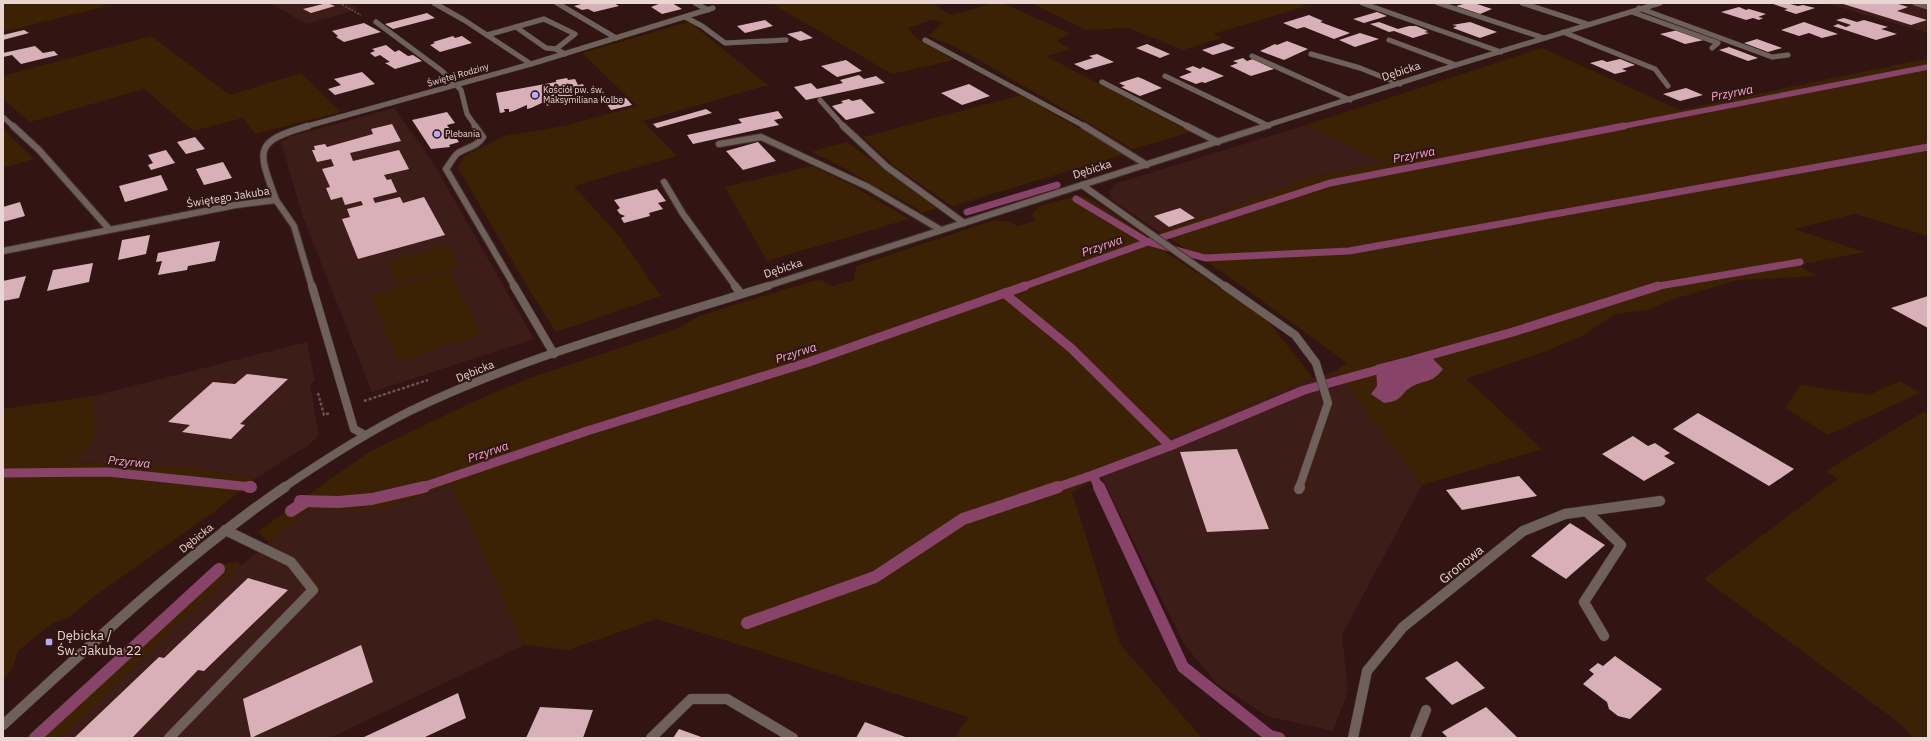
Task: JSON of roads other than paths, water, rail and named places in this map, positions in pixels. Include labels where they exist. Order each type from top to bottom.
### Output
[{"type":"street","points":[[434,3],[464,20],[530,64]]},
{"type":"street","points":[[558,3],[616,38]]},
{"type":"street","name":"Świętej Rodziny","points":[[276,200],[263,158],[264,149],[269,141],[283,133],[565,54],[711,9],[696,3]]},
{"type":"street","points":[[1362,3],[1501,52]]},
{"type":"street","points":[[1438,3],[1544,38]]},
{"type":"street","points":[[1522,3],[1586,24]]},
{"type":"street","name":"Dębicka","points":[[3,725],[185,562],[225,530],[299,476],[365,435],[436,399],[554,354],[964,222],[1148,165],[1456,65],[1651,4],[1660,3]]},
{"type":"street","points":[[1915,3],[1928,7]]},
{"type":"street","points":[[1639,8],[1772,57],[1788,55]]},
{"type":"street","points":[[1630,11],[1718,43],[1712,48]]},
{"type":"street","points":[[685,17],[702,26],[725,43],[750,44],[786,40]]},
{"type":"street","points":[[487,35],[544,19],[575,34],[556,49]]},
{"type":"street","points":[[376,22],[442,72],[454,86],[460,90],[467,114],[484,137],[472,148],[462,151],[454,156],[446,169],[554,354]]},
{"type":"street","points":[[516,27],[546,48],[556,49],[565,54]]},
{"type":"street","points":[[1563,32],[1655,69],[1668,86]]},
{"type":"street","points":[[925,40],[1040,100],[1148,165]]},
{"type":"street","points":[[1389,40],[1456,65]]},
{"type":"street","points":[[1311,54],[1360,68],[1400,84]]},
{"type":"street","points":[[1252,56],[1350,100]]},
{"type":"street","points":[[1165,76],[1269,126]]},
{"type":"street","points":[[1102,82],[1218,142]]},
{"type":"street","points":[[820,100],[837,122],[880,162],[964,222]]},
{"type":"street","points":[[3,117],[39,150],[110,229]]},
{"type":"street","points":[[719,144],[761,137],[868,187],[941,230]]},
{"type":"street","points":[[664,182],[683,214],[742,294]]},
{"type":"street","points":[[1082,185],[1295,335],[1316,363],[1328,403],[1299,489]]},
{"type":"street","name":"Świętego Jakuba","points":[[3,251],[236,205],[276,200],[294,226],[354,430],[365,435]]},
{"type":"street","name":"Gronowa","points":[[1353,738],[1367,671],[1403,627],[1524,531],[1564,514],[1660,501]]},
{"type":"street","points":[[1586,511],[1621,546],[1584,602],[1604,636]]},
{"type":"street","points":[[169,738],[313,590],[291,562],[225,530]]},
{"type":"street","points":[[651,738],[691,699],[727,699],[793,738]]},
{"type":"street","points":[[1415,738],[1426,710]]},
{"type":"waterway","name":"Przyrwa","points":[[1619,127],[1928,67]]},
{"type":"waterway","name":"Przyrwa","points":[[1148,242],[1330,183],[1624,126]]},
{"type":"waterway","points":[[1148,242],[1205,258],[1349,251],[1928,147]]},
{"type":"waterway","points":[[967,212],[1057,185]]},
{"type":"waterway","points":[[1076,199],[1148,242]]},
{"type":"waterway","name":"Przyrwa","points":[[1022,287],[1148,242]]},
{"type":"waterway","points":[[1657,286],[1800,262]]},
{"type":"waterway","name":"Przyrwa","points":[[1004,293],[1025,286]]},
{"type":"waterway","points":[[1416,359],[1513,332],[1657,286]]},
{"type":"waterway","points":[[1653,287],[1657,286]]},
{"type":"waterway","name":"Przyrwa","points":[[421,488],[587,431],[809,362],[1004,293]]},
{"type":"waterway","points":[[1004,293],[1071,348],[1170,446]]},
{"type":"waterway","points":[[1170,446],[1304,390],[1388,367]]},
{"type":"waterway","points":[[1093,475],[1170,446]]},
{"type":"waterway","name":"Przyrwa","points":[[3,473],[108,472],[251,487],[249,487]]},
{"type":"waterway","points":[[1055,488],[1093,475]]},
{"type":"waterway","points":[[1093,475],[1099,488]]},
{"type":"waterway","points":[[747,623],[875,577],[963,519],[1058,487]]},
{"type":"waterway","points":[[1099,487],[1183,667],[1270,736],[1279,738]]},
{"type":"waterway","name":"Przyrwa","points":[[300,501],[338,502],[372,499],[421,488]]},
{"type":"waterway","points":[[291,511],[305,502]]},
{"type":"waterway","points":[[35,738],[219,569]]},
{"type":"place","name":"Kościół pw. św. Maksymiliana Kolbe","points":[[535,95]]},
{"type":"place","name":"Plebania","points":[[437,134]]},
{"type":"place","name":"Dębicka / Św. Jakuba 22","points":[[49,642]]}]
